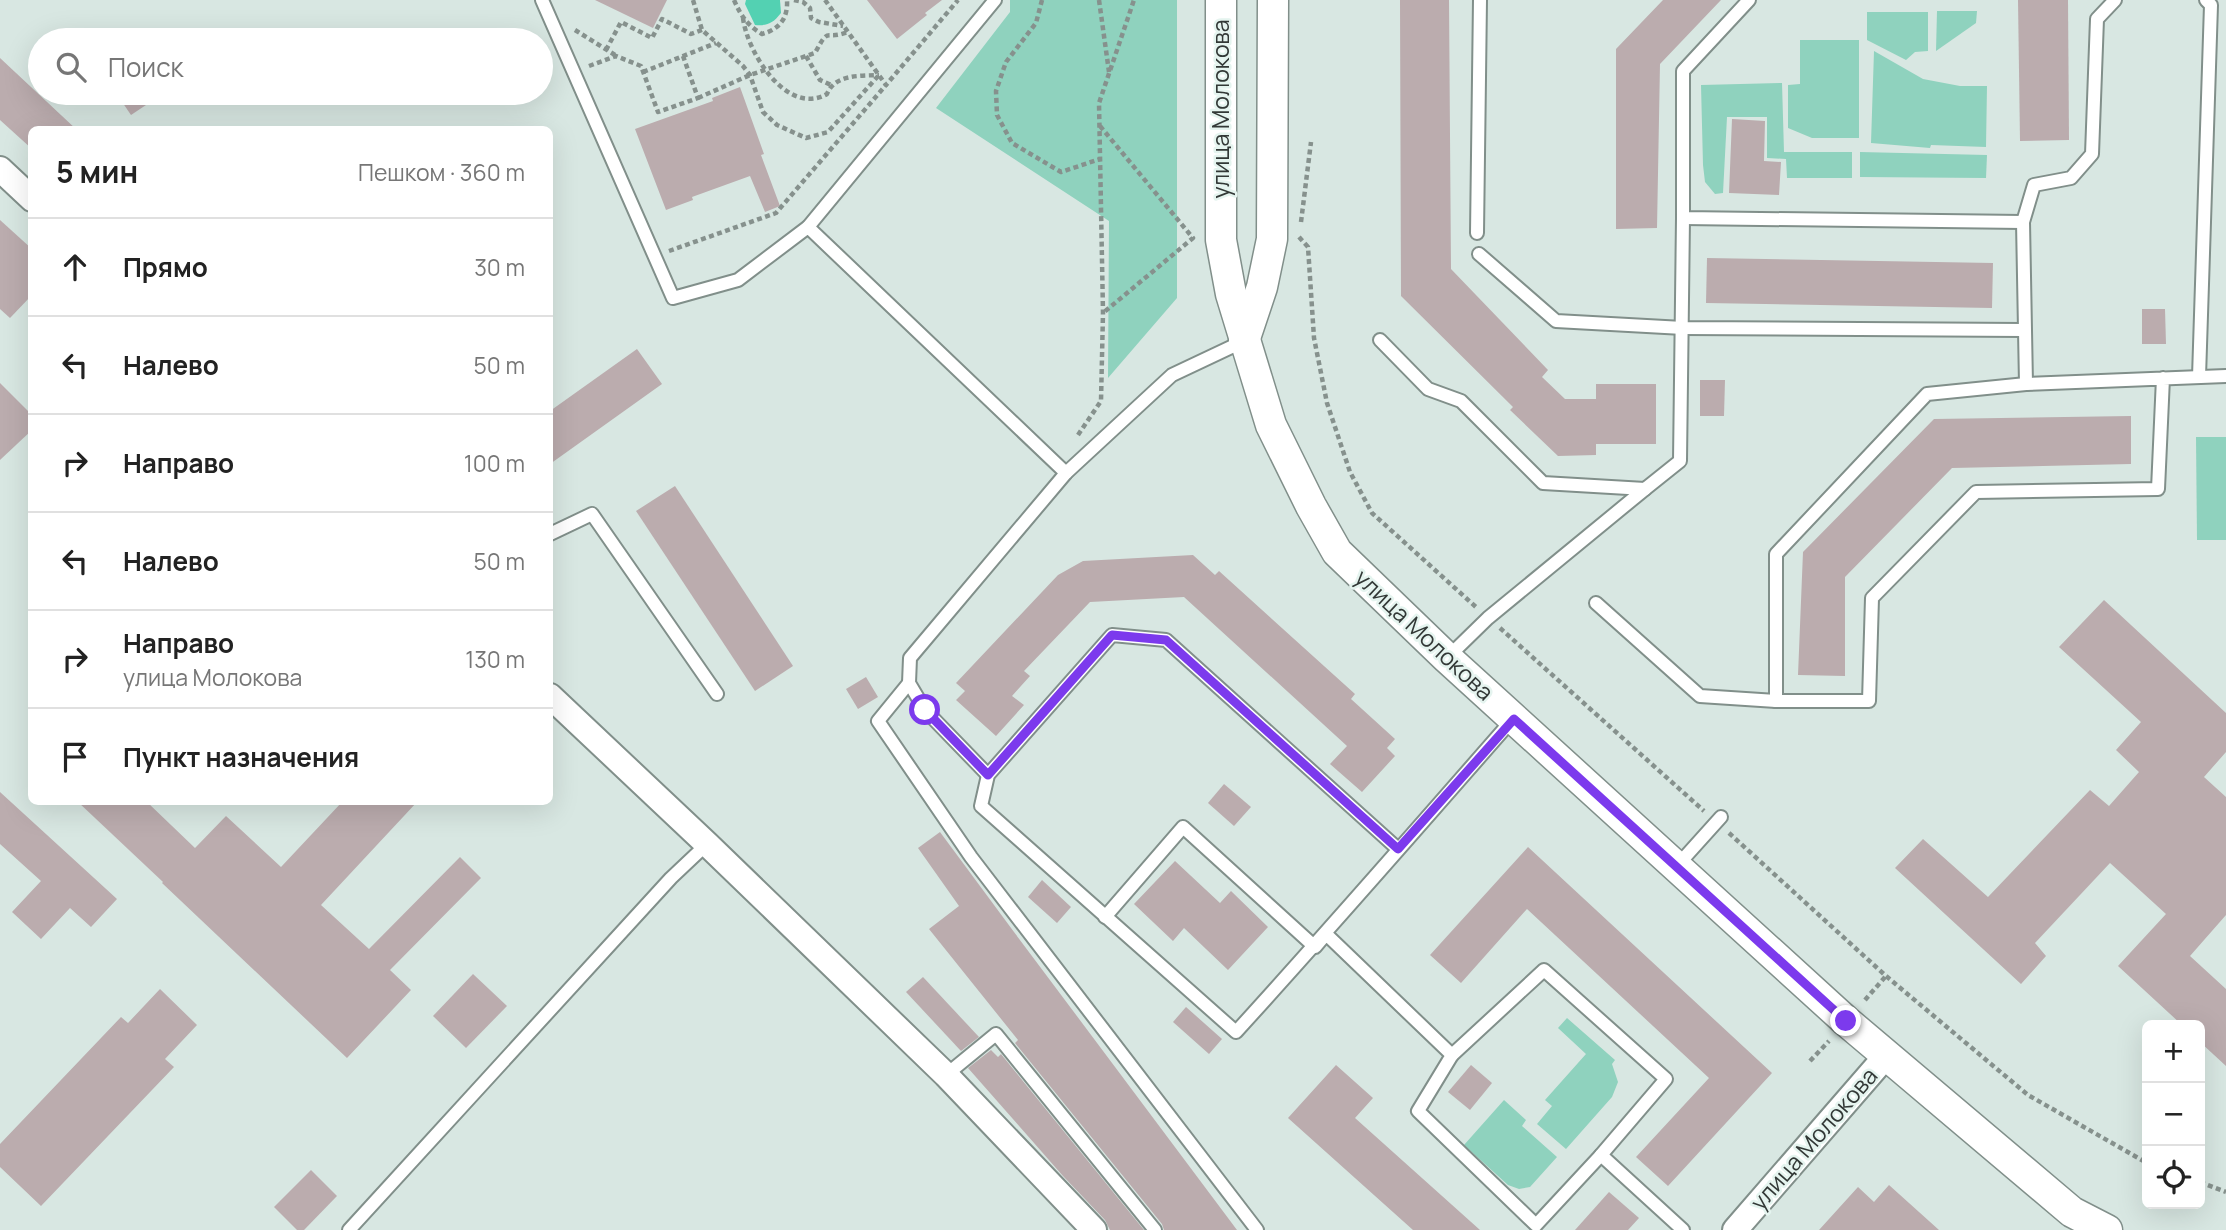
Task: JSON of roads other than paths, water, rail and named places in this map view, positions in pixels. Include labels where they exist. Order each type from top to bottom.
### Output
[{"type":"street","name":"улица Молокова","points":[[1221,0],[1221,240],[1231,294],[1271,425],[1337,552],[1447,658],[1886,1056],[1735,1230]]},
{"type":"street","points":[[1244,341],[1262,287],[1272,239],[1273,0]]},
{"type":"street","points":[[0,169],[28,195]]},
{"type":"street","points":[[553,699],[946,1076],[1094,1230]]},
{"type":"street","points":[[1886,1056],[2072,1213],[2107,1230]]},
{"type":"lane","points":[[542,0],[673,298],[738,280],[808,227],[995,0]]},
{"type":"lane","points":[[1478,233],[1480,0]]},
{"type":"lane","points":[[1447,658],[1488,618],[1680,461],[1684,218],[1683,71],[1749,0]]},
{"type":"lane","points":[[2026,384],[2023,222],[2034,185],[2071,178],[2092,155],[2097,19],[2115,0]]},
{"type":"lane","points":[[2199,377],[2211,5],[2206,0]]},
{"type":"lane","points":[[1684,218],[2023,222]]},
{"type":"lane","points":[[808,227],[1066,473]]},
{"type":"lane","points":[[1479,254],[1556,321],[1683,328],[2024,330]]},
{"type":"lane","points":[[1380,340],[1428,389],[1461,401],[1543,483],[1645,489]]},
{"type":"lane","points":[[988,775],[925,710],[909,683],[909,658],[1066,473],[1172,375],[1244,341]]},
{"type":"lane","points":[[1776,701],[1776,554],[1927,394],[2026,384],[2226,376]]},
{"type":"lane","points":[[1596,603],[1700,696],[1776,701],[1869,701],[1872,598],[1976,492],[2158,489],[2163,378]]},
{"type":"lane","points":[[553,533],[592,514],[718,694]]},
{"type":"lane","points":[[1398,849],[1166,640],[1112,635],[988,775],[981,806],[1236,1032],[1315,947],[1514,719]]},
{"type":"lane","points":[[909,683],[878,721],[971,857],[1257,1230]]},
{"type":"lane","points":[[1676,867],[1719,820]]},
{"type":"lane","points":[[1105,917],[1183,827],[1315,947]]},
{"type":"lane","points":[[349,1230],[662,888],[707,844]]},
{"type":"lane","points":[[1326,934],[1452,1055]]},
{"type":"lane","points":[[1544,970],[1666,1079],[1536,1225],[1418,1111],[1452,1055],[1544,970]]},
{"type":"lane","points":[[946,1076],[996,1034],[1155,1230]]},
{"type":"lane","points":[[1601,1155],[1683,1230]]}]
